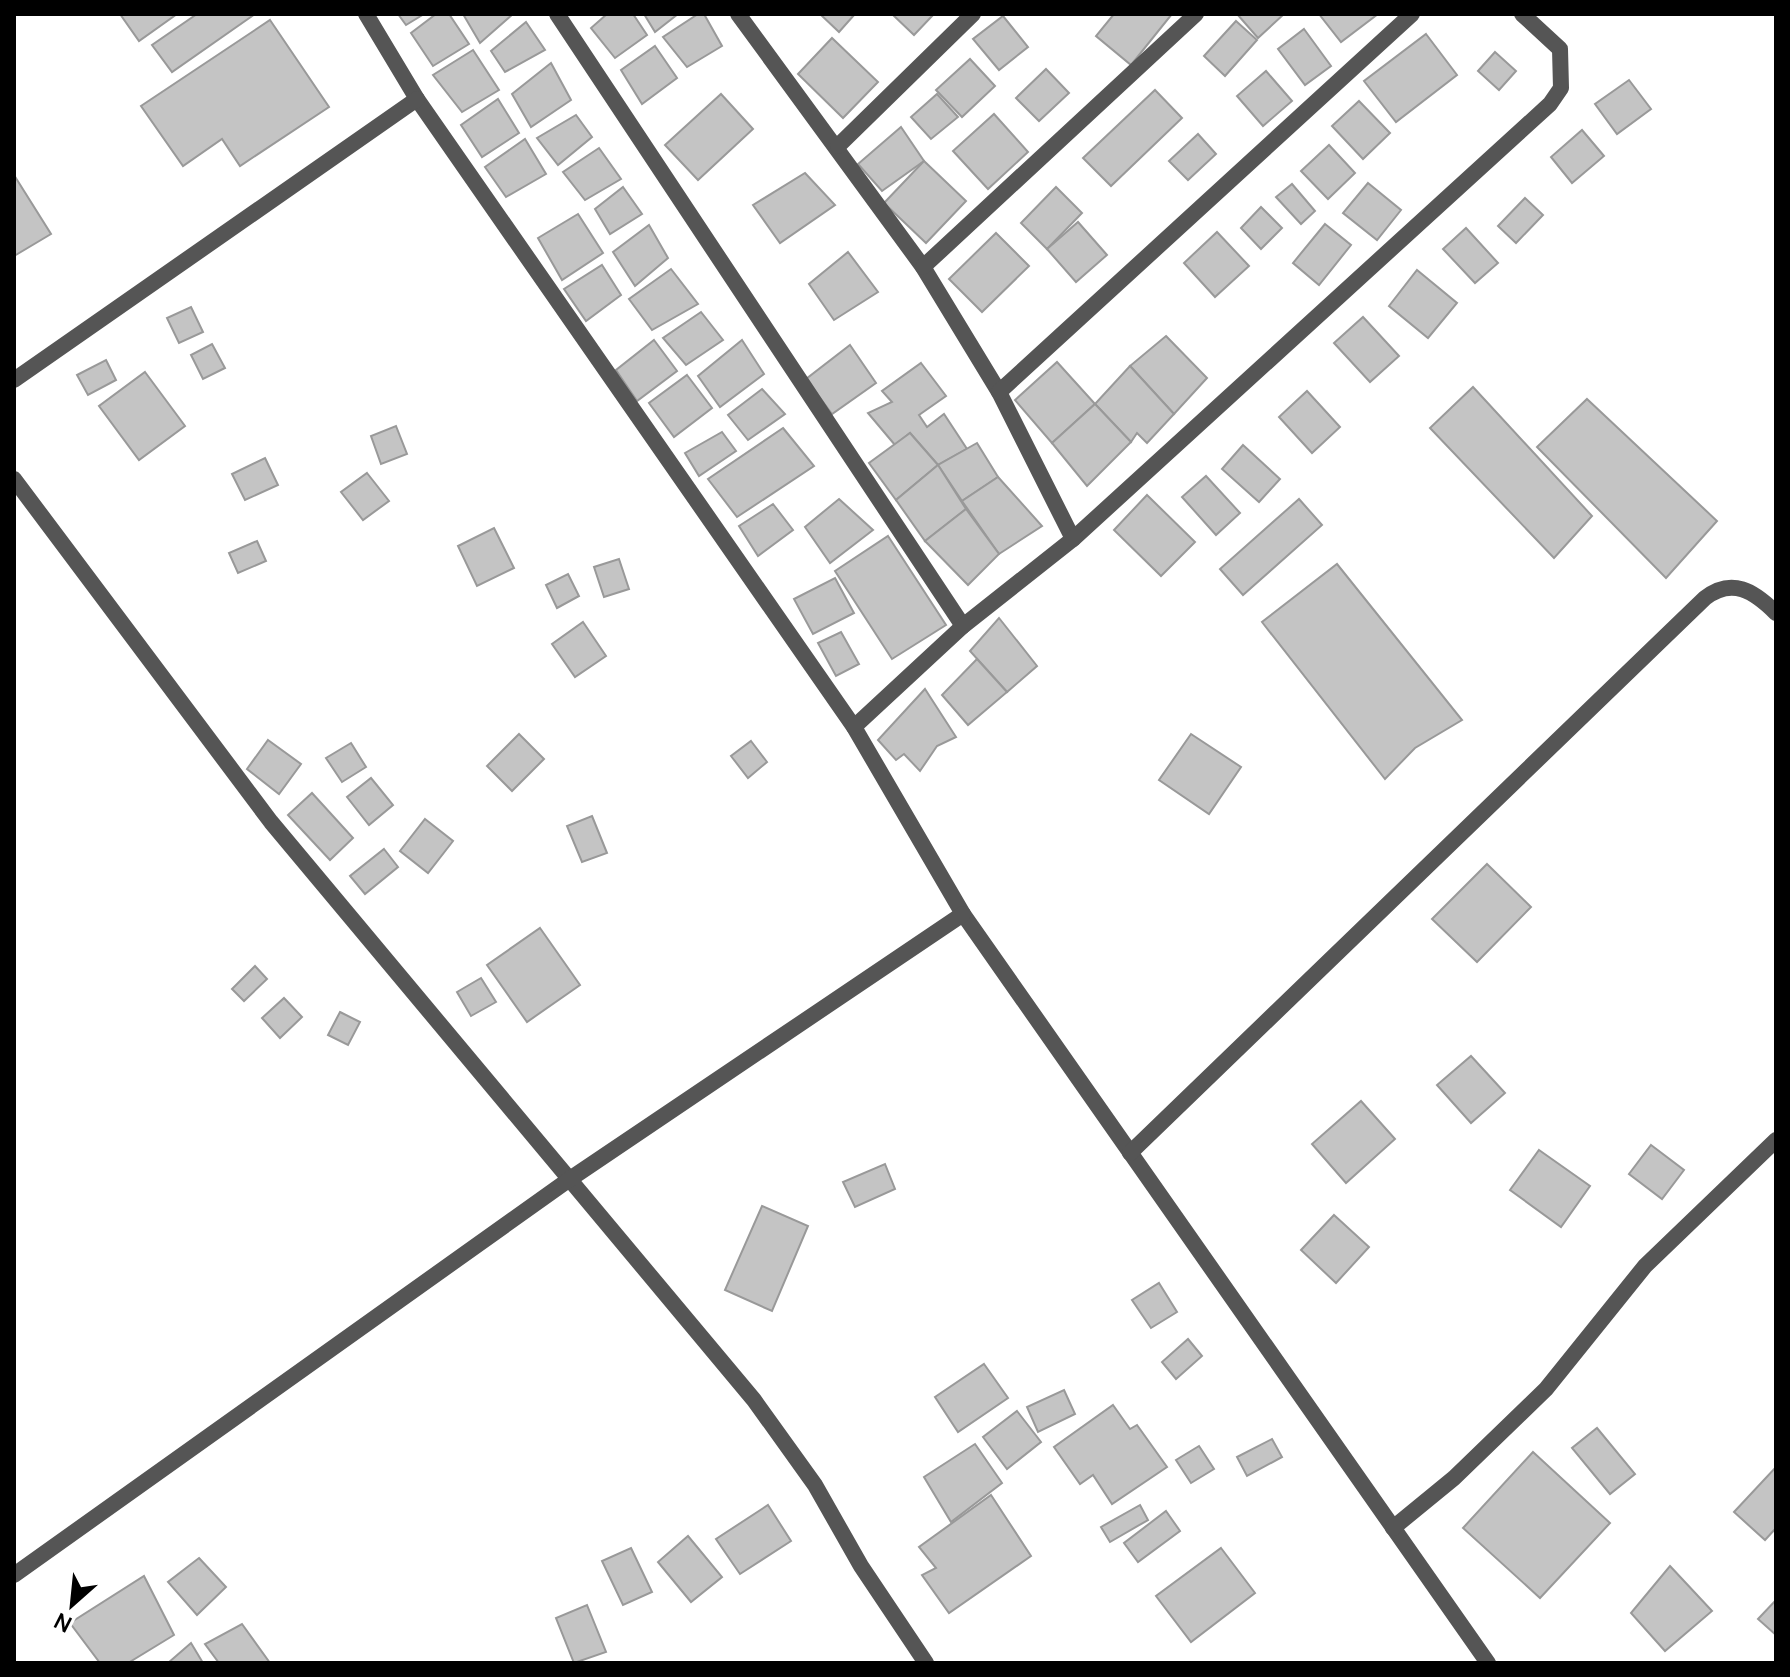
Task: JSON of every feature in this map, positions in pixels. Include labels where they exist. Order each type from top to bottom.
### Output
[{"type":"street","points":[[366,14],[417,99],[854,727],[963,914],[1488,1663]]},
{"type":"street","points":[[557,14],[963,626]]},
{"type":"street","points":[[838,146],[973,14]]},
{"type":"street","points":[[923,267],[1196,14]]},
{"type":"street","points":[[999,392],[1412,14]]},
{"type":"street","points":[[854,727],[963,626],[1073,539],[1557,96],[1563,69],[1560,49],[1522,14]]},
{"type":"street","points":[[746,18],[923,267],[999,392],[1073,539]]},
{"type":"street","points":[[14,380],[417,99]]},
{"type":"street","points":[[14,479],[271,822],[567,1181],[763,1412],[815,1485],[861,1566],[926,1663]]},
{"type":"street","points":[[1130,1153],[1705,598],[1717,589],[1744,588],[1776,613]]},
{"type":"street","points":[[14,1575],[567,1181],[963,914]]},
{"type":"street","points":[[1393,1528],[1454,1478],[1546,1389],[1645,1266],[1776,1140]]},
{"type":"building","points":[[120,14],[177,14],[139,41]]},
{"type":"building","points":[[197,14],[255,14],[172,72],[152,45]]},
{"type":"building","points":[[398,14],[424,14],[406,25]]},
{"type":"building","points":[[436,14],[449,14],[469,44],[433,66],[411,33]]},
{"type":"building","points":[[463,14],[513,14],[480,43]]},
{"type":"building","points":[[607,14],[633,14],[647,35],[615,58],[591,28]]},
{"type":"building","points":[[644,14],[678,14],[655,32]]},
{"type":"building","points":[[698,14],[704,14],[722,46],[687,67],[663,37]]},
{"type":"building","points":[[820,14],[855,14],[839,32]]},
{"type":"building","points":[[892,14],[934,14],[914,35]]},
{"type":"building","points":[[1114,14],[1172,14],[1131,65],[1096,36]]},
{"type":"building","points":[[1237,14],[1284,14],[1258,38]]},
{"type":"building","points":[[1319,14],[1378,14],[1341,42]]},
{"type":"building","points":[[1003,16],[1028,47],[999,70],[973,39]]},
{"type":"building","points":[[270,20],[329,107],[240,166],[222,139],[183,166],[141,106]]},
{"type":"building","points":[[1236,21],[1257,40],[1225,76],[1204,56]]},
{"type":"building","points":[[526,22],[545,50],[505,72],[491,51]]},
{"type":"building","points":[[1304,29],[1331,66],[1305,85],[1278,49]]},
{"type":"building","points":[[1426,34],[1457,75],[1396,122],[1364,81]]},
{"type":"building","points":[[832,38],[878,82],[843,118],[798,74]]},
{"type":"building","points":[[655,46],[677,78],[642,104],[621,70]]},
{"type":"building","points":[[473,50],[499,90],[462,112],[433,75]]},
{"type":"building","points":[[1495,52],[1516,71],[1499,90],[1478,71]]},
{"type":"building","points":[[970,59],[995,86],[962,117],[936,90]]},
{"type":"building","points":[[551,63],[571,100],[531,127],[512,94]]},
{"type":"building","points":[[1046,69],[1069,93],[1039,121],[1016,98]]},
{"type":"building","points":[[1266,71],[1292,101],[1263,126],[1237,96]]},
{"type":"building","points":[[1629,80],[1651,109],[1617,134],[1595,104]]},
{"type":"building","points":[[1155,90],[1182,118],[1111,186],[1083,158]]},
{"type":"building","points":[[721,94],[753,129],[698,180],[665,145]]},
{"type":"building","points":[[937,94],[958,117],[931,139],[911,117]]},
{"type":"building","points":[[498,99],[519,133],[482,157],[461,125]]},
{"type":"building","points":[[1359,101],[1390,133],[1363,159],[1332,126]]},
{"type":"building","points":[[994,114],[1028,152],[988,189],[953,151]]},
{"type":"building","points":[[576,115],[592,137],[558,165],[537,138]]},
{"type":"building","points":[[901,127],[924,161],[882,191],[858,164]]},
{"type":"building","points":[[1582,130],[1604,156],[1572,183],[1551,157]]},
{"type":"building","points":[[1198,134],[1216,154],[1188,180],[1169,161]]},
{"type":"building","points":[[525,139],[546,174],[506,197],[485,167]]},
{"type":"building","points":[[1329,145],[1355,173],[1328,199],[1301,171]]},
{"type":"building","points":[[599,148],[621,179],[585,200],[563,172]]},
{"type":"building","points":[[924,161],[966,201],[926,243],[884,203]]},
{"type":"building","points":[[805,173],[835,205],[780,243],[753,205]]},
{"type":"building","points":[[14,175],[51,234],[14,256]]},
{"type":"building","points":[[1368,183],[1401,210],[1377,240],[1343,213]]},
{"type":"building","points":[[1292,184],[1315,211],[1301,224],[1276,197]]},
{"type":"building","points":[[623,187],[642,214],[610,234],[595,209]]},
{"type":"building","points":[[1056,187],[1082,213],[1047,249],[1021,223]]},
{"type":"building","points":[[1525,198],[1543,215],[1516,243],[1498,226]]},
{"type":"building","points":[[1261,207],[1282,228],[1261,249],[1241,228]]},
{"type":"building","points":[[578,214],[603,253],[562,280],[538,238]]},
{"type":"building","points":[[1078,222],[1107,255],[1076,282],[1047,249]]},
{"type":"building","points":[[1325,224],[1351,245],[1319,285],[1293,263]]},
{"type":"building","points":[[649,225],[668,258],[635,286],[613,252]]},
{"type":"building","points":[[1466,228],[1498,263],[1475,283],[1443,249]]},
{"type":"building","points":[[1217,232],[1249,266],[1215,297],[1184,263]]},
{"type":"building","points":[[996,233],[1029,266],[982,312],[949,279]]},
{"type":"building","points":[[848,252],[878,292],[834,320],[809,284]]},
{"type":"building","points":[[602,265],[621,295],[586,321],[564,289]]},
{"type":"building","points":[[671,269],[698,304],[652,330],[629,299]]},
{"type":"building","points":[[1417,270],[1457,303],[1428,338],[1389,306]]},
{"type":"building","points":[[191,307],[203,332],[179,343],[167,318]]},
{"type":"building","points":[[701,312],[723,340],[686,365],[663,338]]},
{"type":"building","points":[[1363,317],[1399,356],[1370,382],[1334,343]]},
{"type":"building","points":[[1166,336],[1207,378],[1174,414],[1130,366]]},
{"type":"building","points":[[654,340],[677,371],[637,401],[616,370]]},
{"type":"building","points":[[742,340],[764,374],[720,407],[698,376]]},
{"type":"building","points":[[212,344],[225,368],[203,379],[191,355]]},
{"type":"building","points":[[850,345],[876,383],[832,414],[806,379]]},
{"type":"building","points":[[106,360],[116,380],[88,395],[77,375]]},
{"type":"building","points":[[1057,362],[1095,404],[1052,443],[1015,400]]},
{"type":"building","points":[[921,363],[946,396],[919,415],[927,427],[944,414],[967,449],[938,465],[910,433],[895,445],[868,413],[892,402],[882,391]]},
{"type":"building","points":[[1130,366],[1174,414],[1147,443],[1137,433],[1131,442],[1095,404]]},
{"type":"building","points":[[145,372],[185,426],[139,460],[99,406]]},
{"type":"building","points":[[687,375],[712,408],[674,437],[649,403]]},
{"type":"building","points":[[1473,387],[1592,516],[1554,558],[1430,428]]},
{"type":"building","points":[[762,389],[785,414],[748,440],[728,415]]},
{"type":"building","points":[[1307,391],[1340,427],[1312,453],[1279,417]]},
{"type":"building","points":[[1587,399],[1717,521],[1666,578],[1537,447]]},
{"type":"building","points":[[1095,404],[1131,442],[1087,486],[1052,443]]},
{"type":"building","points":[[396,426],[407,454],[381,464],[371,436]]},
{"type":"building","points":[[783,428],[814,466],[737,517],[708,479]]},
{"type":"building","points":[[722,432],[736,451],[699,476],[685,453]]},
{"type":"building","points":[[910,433],[938,465],[896,500],[869,463]]},
{"type":"building","points":[[977,443],[998,477],[962,501],[938,465]]},
{"type":"building","points":[[1243,445],[1280,479],[1259,502],[1222,469]]},
{"type":"building","points":[[265,458],[278,485],[245,500],[232,474]]},
{"type":"building","points":[[938,465],[966,509],[925,541],[896,500]]},
{"type":"building","points":[[367,473],[389,501],[363,520],[341,492]]},
{"type":"building","points":[[1206,476],[1240,513],[1216,535],[1182,497]]},
{"type":"building","points":[[998,477],[1042,526],[999,554],[962,501]]},
{"type":"building","points":[[1147,495],[1195,542],[1161,576],[1114,530]]},
{"type":"building","points":[[839,499],[873,530],[830,563],[805,527]]},
{"type":"building","points":[[1299,499],[1322,525],[1243,595],[1220,569]]},
{"type":"building","points":[[773,504],[793,530],[758,556],[739,526]]},
{"type":"building","points":[[966,509],[999,554],[968,585],[925,541]]},
{"type":"building","points":[[494,528],[514,568],[477,586],[458,546]]},
{"type":"building","points":[[888,536],[946,625],[892,659],[835,571]]},
{"type":"building","points":[[257,541],[266,561],[238,573],[229,553]]},
{"type":"building","points":[[619,559],[629,589],[604,597],[594,567]]},
{"type":"building","points":[[1337,564],[1462,720],[1415,748],[1385,779],[1262,622]]},
{"type":"building","points":[[568,574],[579,596],[557,608],[546,585]]},
{"type":"building","points":[[835,578],[854,613],[813,634],[794,599]]},
{"type":"building","points":[[999,618],[1037,666],[1007,692],[970,651]]},
{"type":"building","points":[[583,622],[606,656],[575,677],[552,644]]},
{"type":"building","points":[[841,632],[859,664],[836,676],[818,643]]},
{"type":"building","points":[[977,659],[1007,692],[968,725],[942,695]]},
{"type":"building","points":[[925,689],[956,737],[937,746],[920,771],[904,754],[896,760],[878,740]]},
{"type":"building","points":[[519,734],[544,759],[512,791],[487,766]]},
{"type":"building","points":[[1191,734],[1241,767],[1209,814],[1159,780]]},
{"type":"building","points":[[268,740],[301,764],[279,794],[247,769]]},
{"type":"building","points":[[751,741],[767,762],[748,778],[731,756]]},
{"type":"building","points":[[351,743],[366,767],[342,782],[326,758]]},
{"type":"building","points":[[371,778],[393,805],[369,825],[347,797]]},
{"type":"building","points":[[312,793],[353,838],[330,860],[288,815]]},
{"type":"building","points":[[592,816],[607,853],[582,862],[567,826]]},
{"type":"building","points":[[425,819],[453,841],[428,873],[400,851]]},
{"type":"building","points":[[384,849],[398,867],[365,894],[350,876]]},
{"type":"building","points":[[1487,864],[1531,907],[1477,962],[1432,919]]},
{"type":"building","points":[[540,928],[580,985],[527,1022],[487,965]]},
{"type":"building","points":[[255,966],[267,979],[244,1001],[232,989]]},
{"type":"building","points":[[481,978],[496,1002],[471,1016],[457,992]]},
{"type":"building","points":[[284,998],[302,1017],[280,1038],[262,1018]]},
{"type":"building","points":[[340,1012],[360,1022],[348,1045],[328,1035]]},
{"type":"building","points":[[1471,1056],[1505,1093],[1471,1123],[1437,1085]]},
{"type":"building","points":[[1361,1101],[1395,1139],[1346,1183],[1312,1144]]},
{"type":"building","points":[[1651,1145],[1684,1170],[1662,1199],[1629,1174]]},
{"type":"building","points":[[1539,1150],[1590,1186],[1561,1227],[1510,1190]]},
{"type":"building","points":[[885,1164],[895,1189],[855,1207],[843,1182]]},
{"type":"building","points":[[762,1206],[808,1226],[772,1311],[725,1290]]},
{"type":"building","points":[[1334,1215],[1369,1247],[1336,1283],[1301,1250]]},
{"type":"building","points":[[1159,1283],[1177,1312],[1151,1328],[1132,1300]]},
{"type":"building","points":[[1188,1339],[1202,1356],[1176,1379],[1162,1362]]},
{"type":"building","points":[[984,1364],[1008,1398],[958,1432],[935,1397]]},
{"type":"building","points":[[1064,1390],[1075,1414],[1038,1432],[1027,1407]]},
{"type":"building","points":[[1113,1405],[1130,1429],[1137,1425],[1167,1467],[1112,1504],[1093,1475],[1080,1484],[1054,1447]]},
{"type":"building","points":[[1017,1411],[1041,1442],[1007,1469],[983,1437]]},
{"type":"building","points":[[1597,1428],[1635,1474],[1610,1494],[1572,1448]]},
{"type":"building","points":[[1272,1439],[1282,1457],[1247,1476],[1237,1457]]},
{"type":"building","points":[[975,1444],[1002,1483],[951,1522],[924,1477]]},
{"type":"building","points":[[1199,1446],[1214,1469],[1191,1483],[1176,1460]]},
{"type":"building","points":[[1533,1452],[1610,1523],[1540,1598],[1463,1528]]},
{"type":"building","points":[[1776,1467],[1776,1528],[1765,1540],[1734,1512]]},
{"type":"building","points":[[991,1495],[1031,1556],[949,1613],[922,1575],[936,1568],[919,1547]]},
{"type":"building","points":[[768,1505],[791,1541],[740,1574],[716,1539]]},
{"type":"building","points":[[1140,1505],[1148,1520],[1110,1542],[1101,1527]]},
{"type":"building","points":[[1166,1511],[1180,1531],[1138,1562],[1124,1543]]},
{"type":"building","points":[[688,1536],[722,1577],[691,1602],[658,1562]]},
{"type":"building","points":[[631,1548],[652,1592],[623,1605],[602,1561]]},
{"type":"building","points":[[1221,1548],[1255,1593],[1191,1642],[1156,1596]]},
{"type":"building","points":[[199,1558],[226,1587],[197,1615],[168,1582]]},
{"type":"building","points":[[1670,1566],[1712,1611],[1665,1651],[1631,1613]]},
{"type":"building","points":[[144,1576],[174,1635],[128,1663],[100,1663],[70,1623]]},
{"type":"building","points":[[1776,1600],[1776,1635],[1758,1619]]},
{"type":"building","points":[[587,1605],[606,1652],[574,1663],[556,1618]]},
{"type":"building","points":[[242,1624],[270,1663],[219,1663],[205,1644]]},
{"type":"building","points":[[191,1643],[203,1663],[168,1663]]}]
